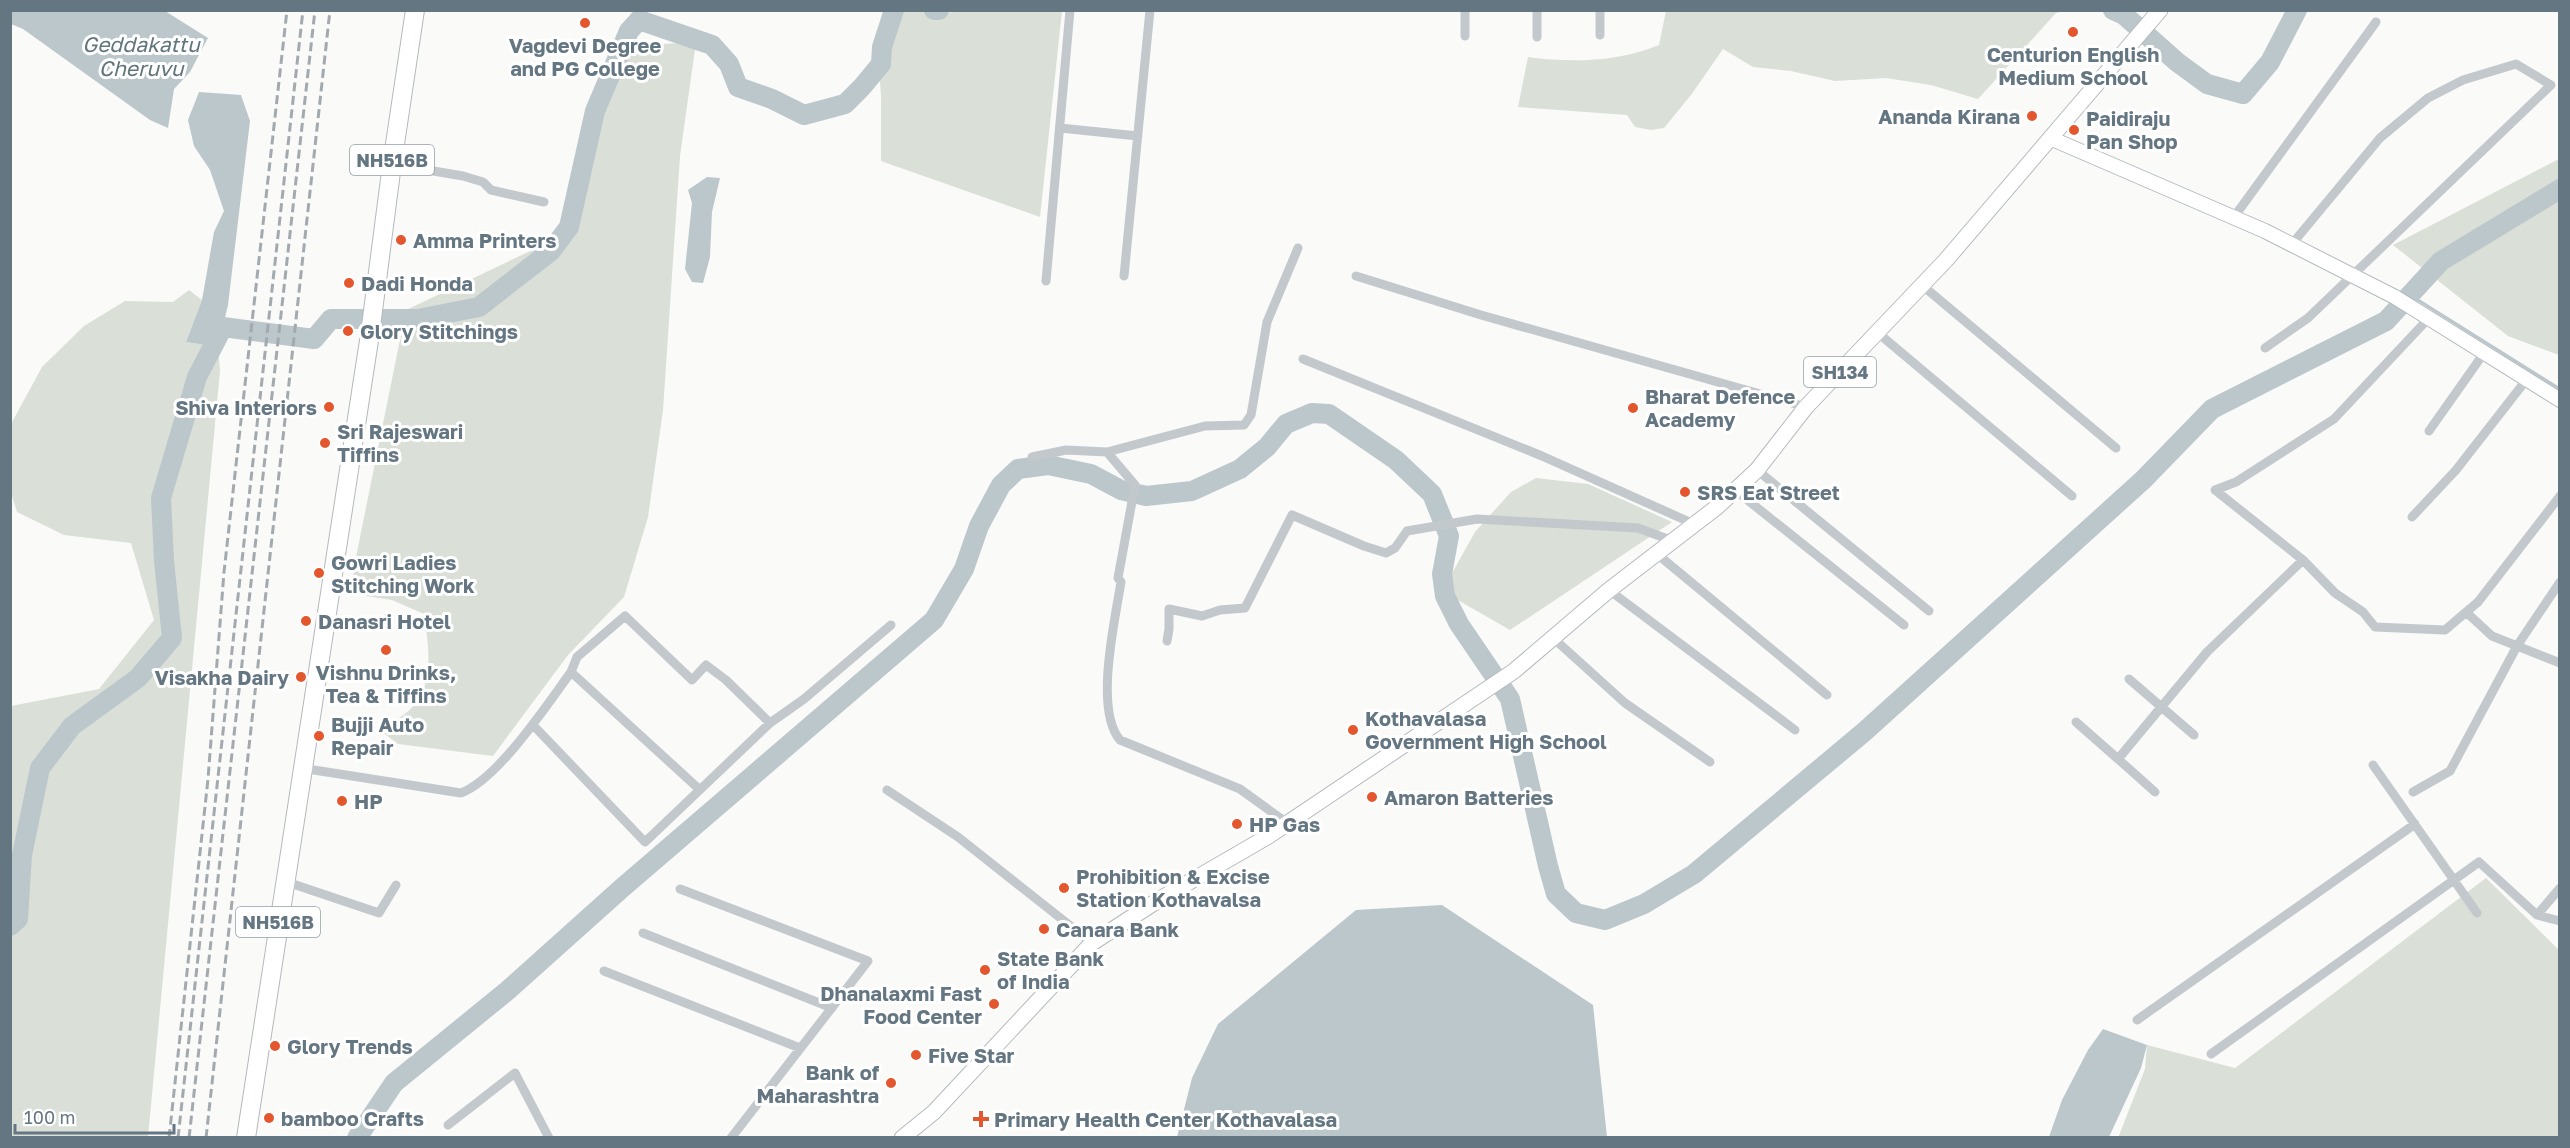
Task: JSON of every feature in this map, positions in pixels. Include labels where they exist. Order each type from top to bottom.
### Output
[{"type":"highway","name":"NH516B","points":[[246,1137],[301,768],[374,310],[392,164],[415,10]]},
{"type":"main road","name":"SH134","points":[[902,1137],[934,1112],[1092,943],[1287,823],[1515,671],[1609,590],[1735,490],[1757,470],[1806,407],[1923,286],[2160,10]]},
{"type":"main road","points":[[2050,138],[2234,217],[2351,274],[2395,297],[2559,400]]},
{"type":"street","points":[[1046,281],[1070,10]]},
{"type":"street","points":[[1124,276],[1150,10]]},
{"type":"street","points":[[1465,10],[1466,36]]},
{"type":"street","points":[[1537,10],[1537,37]]},
{"type":"street","points":[[1600,10],[1600,35]]},
{"type":"street","points":[[2234,217],[2376,22]]},
{"type":"street","points":[[2265,348],[2308,318],[2351,274],[2551,85],[2516,64],[2463,80],[2428,98],[2380,138],[2292,244]]},
{"type":"street","points":[[1060,128],[1138,136]]},
{"type":"street","points":[[392,164],[463,176],[483,182],[491,190],[544,202]]},
{"type":"street","points":[[1032,457],[1066,450],[1107,452],[1204,426],[1244,425],[1251,415],[1267,322],[1298,248]]},
{"type":"street","points":[[1356,276],[1481,315],[1806,407]]},
{"type":"street","points":[[1923,286],[2116,448]]},
{"type":"street","points":[[2428,319],[2334,419],[2236,482],[2215,490],[2303,560],[2335,593],[2363,612],[2375,627],[2445,630],[2478,602],[2559,496]]},
{"type":"street","points":[[1878,333],[2072,496]]},
{"type":"street","points":[[2429,431],[2484,353]]},
{"type":"street","points":[[1303,359],[1542,456],[1694,524]]},
{"type":"street","points":[[2412,517],[2456,470],[2526,379]]},
{"type":"street","points":[[1107,452],[1135,485],[1118,578],[1121,582],[1107,667],[1111,730],[1120,740],[1240,789],[1287,823]]},
{"type":"street","points":[[1757,470],[1929,611]]},
{"type":"street","points":[[1735,490],[1904,625]]},
{"type":"street","points":[[1167,641],[1169,609],[1202,616],[1220,610],[1245,608],[1292,515],[1386,553],[1395,548],[1407,531],[1477,519],[1638,528],[1673,541]]},
{"type":"street","points":[[1657,554],[1827,695]]},
{"type":"street","points":[[2118,759],[2207,652],[2303,560]]},
{"type":"street","points":[[2413,792],[2450,771],[2517,646],[2559,582]]},
{"type":"street","points":[[1609,590],[1796,730]]},
{"type":"street","points":[[2466,612],[2492,636],[2559,663]]},
{"type":"street","points":[[301,768],[461,793],[476,787],[533,725],[571,672],[577,657],[625,616],[692,680],[706,665],[726,680],[770,723]]},
{"type":"street","points":[[533,725],[645,842],[770,723],[804,699],[891,625]]},
{"type":"street","points":[[1552,637],[1625,703],[1710,762]]},
{"type":"street","points":[[571,672],[699,789]]},
{"type":"street","points":[[2129,679],[2194,735]]},
{"type":"street","points":[[2076,722],[2155,792]]},
{"type":"street","points":[[2373,765],[2477,913]]},
{"type":"street","points":[[887,790],[958,837],[1092,943]]},
{"type":"street","points":[[2137,1020],[2415,824]]},
{"type":"street","points":[[2211,1054],[2479,862],[2537,915],[2559,921]]},
{"type":"street","points":[[284,881],[379,913],[396,885]]},
{"type":"street","points":[[2537,915],[2559,888]]},
{"type":"street","points":[[680,889],[868,962],[731,1137]]},
{"type":"street","points":[[643,933],[832,1008]]},
{"type":"street","points":[[604,971],[800,1048]]},
{"type":"street","points":[[448,1125],[515,1073],[549,1137]]},
{"type":"shaded area","points":[[1666,10],[2064,11],[2056,13],[1978,99],[1931,85],[1886,78],[1835,81],[1791,71],[1753,67],[1723,49],[1691,95],[1664,128],[1651,130],[1635,127],[1627,115],[1518,107],[1528,57],[1594,60],[1644,51],[1659,45]]},
{"type":"shaded area","points":[[887,11],[920,11],[937,14],[961,11],[1062,11],[1040,217],[881,161],[878,48]]},
{"type":"shaded area","points":[[696,42],[680,156],[663,410],[648,517],[624,597],[568,655],[493,756],[398,744],[377,728],[402,716],[413,706],[426,683],[428,642],[424,614],[392,600],[359,595],[353,572],[406,310],[564,235],[614,47]]},
{"type":"shaded area","points":[[2559,159],[2559,355],[2508,336],[2393,245]]},
{"type":"shaded area","points":[[189,290],[202,300],[186,342],[218,347],[220,371],[148,1137],[11,1137],[11,706],[99,689],[154,620],[131,543],[64,535],[17,512],[11,493],[11,424],[42,367],[84,326],[125,301],[173,302]]},
{"type":"shaded area","points":[[1536,478],[1588,484],[1672,522],[1510,630],[1442,591],[1475,532],[1511,492]]},
{"type":"shaded area","points":[[2486,878],[2559,950],[2559,1137],[2118,1138],[2145,1069],[2147,1045],[2235,1068]]},
{"type":"water","name":"Geddakattu Cheruvu","points":[[11,10],[165,11],[208,38],[190,72],[174,89],[168,128],[150,120],[23,29],[11,24]]},
{"type":"water","name":"Geddakattu Cheruvu","points":[[199,92],[241,95],[250,121],[228,305],[218,347],[186,342],[202,300],[214,232],[224,211],[210,170],[194,146],[188,120]]},
{"type":"water","points":[[707,177],[720,178],[712,212],[710,257],[703,283],[692,282],[685,269],[692,203],[688,190]]},
{"type":"water","points":[[1442,905],[1593,1005],[1607,1137],[1177,1137],[1192,1078],[1218,1024],[1356,910]]},
{"type":"water","points":[[2103,1029],[2147,1045],[2141,1068],[2109,1137],[2049,1137],[2062,1100],[2088,1050]]},
{"type":"waterway","points":[[10,926],[18,919],[22,855],[40,768],[72,726],[138,678],[172,638],[164,561],[161,498],[197,377],[223,327],[314,339],[331,319],[418,319],[479,307],[551,251],[569,227],[595,111],[629,31],[639,20],[712,45],[729,64],[738,87],[772,99],[804,115],[845,104],[862,87],[881,64],[882,47],[894,10]]},
{"type":"waterway","points":[[934,10],[939,10]]},
{"type":"waterway","points":[[2113,10],[2124,15],[2177,62],[2207,84],[2243,94],[2270,62],[2297,10]]},
{"type":"waterway","points":[[357,1138],[394,1083],[507,991],[622,888],[934,620],[964,569],[979,526],[1001,485],[1018,469],[1048,465],[1091,474],[1121,490],[1146,496],[1192,491],[1240,469],[1267,447],[1286,424],[1312,413],[1329,414],[1396,460],[1432,494],[1449,536],[1442,574],[1445,596],[1459,624],[1510,699],[1556,894],[1576,913],[1605,920],[1644,904],[1694,874],[1864,732],[2143,480],[2212,409],[2386,321],[2441,261],[2560,189]]},
{"type":"waterway","points":[[2410,295],[2560,389]]},
{"type":"railway","points":[[169,1138],[208,779],[224,572],[287,10]]},
{"type":"railway","points":[[178,1138],[303,10]]},
{"type":"railway","points":[[189,1138],[315,10]]},
{"type":"railway","points":[[206,1138],[330,10]]},
{"type":"place","name":"Vagdevi Degree and PG College","points":[[585,23]]},
{"type":"place","name":"Centurion English Medium School","points":[[2073,32]]},
{"type":"place","name":"Ananda Kirana","points":[[2032,116]]},
{"type":"place","name":"Paidiraju Pan Shop","points":[[2074,130]]},
{"type":"place","name":"Amma Printers","points":[[401,240]]},
{"type":"place","name":"Dadi Honda","points":[[349,283]]},
{"type":"place","name":"Glory Stitchings","points":[[348,331]]},
{"type":"place","name":"Shiva Interiors","points":[[329,407]]},
{"type":"place","name":"Bharat Defence Academy","points":[[1633,408]]},
{"type":"place","name":"Sri Rajeswari Tiffins","points":[[325,443]]},
{"type":"place","name":"SRS Eat Street","points":[[1685,492]]},
{"type":"place","name":"Gowri Ladies Stitching Work","points":[[319,573]]},
{"type":"place","name":"Danasri Hotel","points":[[306,621]]},
{"type":"place","name":"Vishnu Drinks, Tea & Tiffins","points":[[386,650]]},
{"type":"place","name":"Visakha Dairy","points":[[301,677]]},
{"type":"place","name":"Kothavalasa Government High School","points":[[1353,730]]},
{"type":"place","name":"Bujji Auto Repair","points":[[319,736]]},
{"type":"place","name":"Amaron Batteries","points":[[1372,797]]},
{"type":"place","name":"HP","points":[[342,801]]},
{"type":"place","name":"HP Gas","points":[[1237,824]]},
{"type":"place","name":"Prohibition & Excise Station Kothavalsa","points":[[1064,888]]},
{"type":"place","name":"Canara Bank","points":[[1044,929]]},
{"type":"place","name":"State Bank of India","points":[[985,970]]},
{"type":"place","name":"Dhanalaxmi Fast Food Center","points":[[994,1004]]},
{"type":"place","name":"Glory Trends","points":[[275,1046]]},
{"type":"place","name":"Five Star","points":[[916,1055]]},
{"type":"place","name":"Bank of Maharashtra","points":[[891,1083]]},
{"type":"place","name":"bamboo Crafts","points":[[269,1118]]},
{"type":"place","name":"Primary Health Center Kothavalasa","points":[[981,1119]]}]
